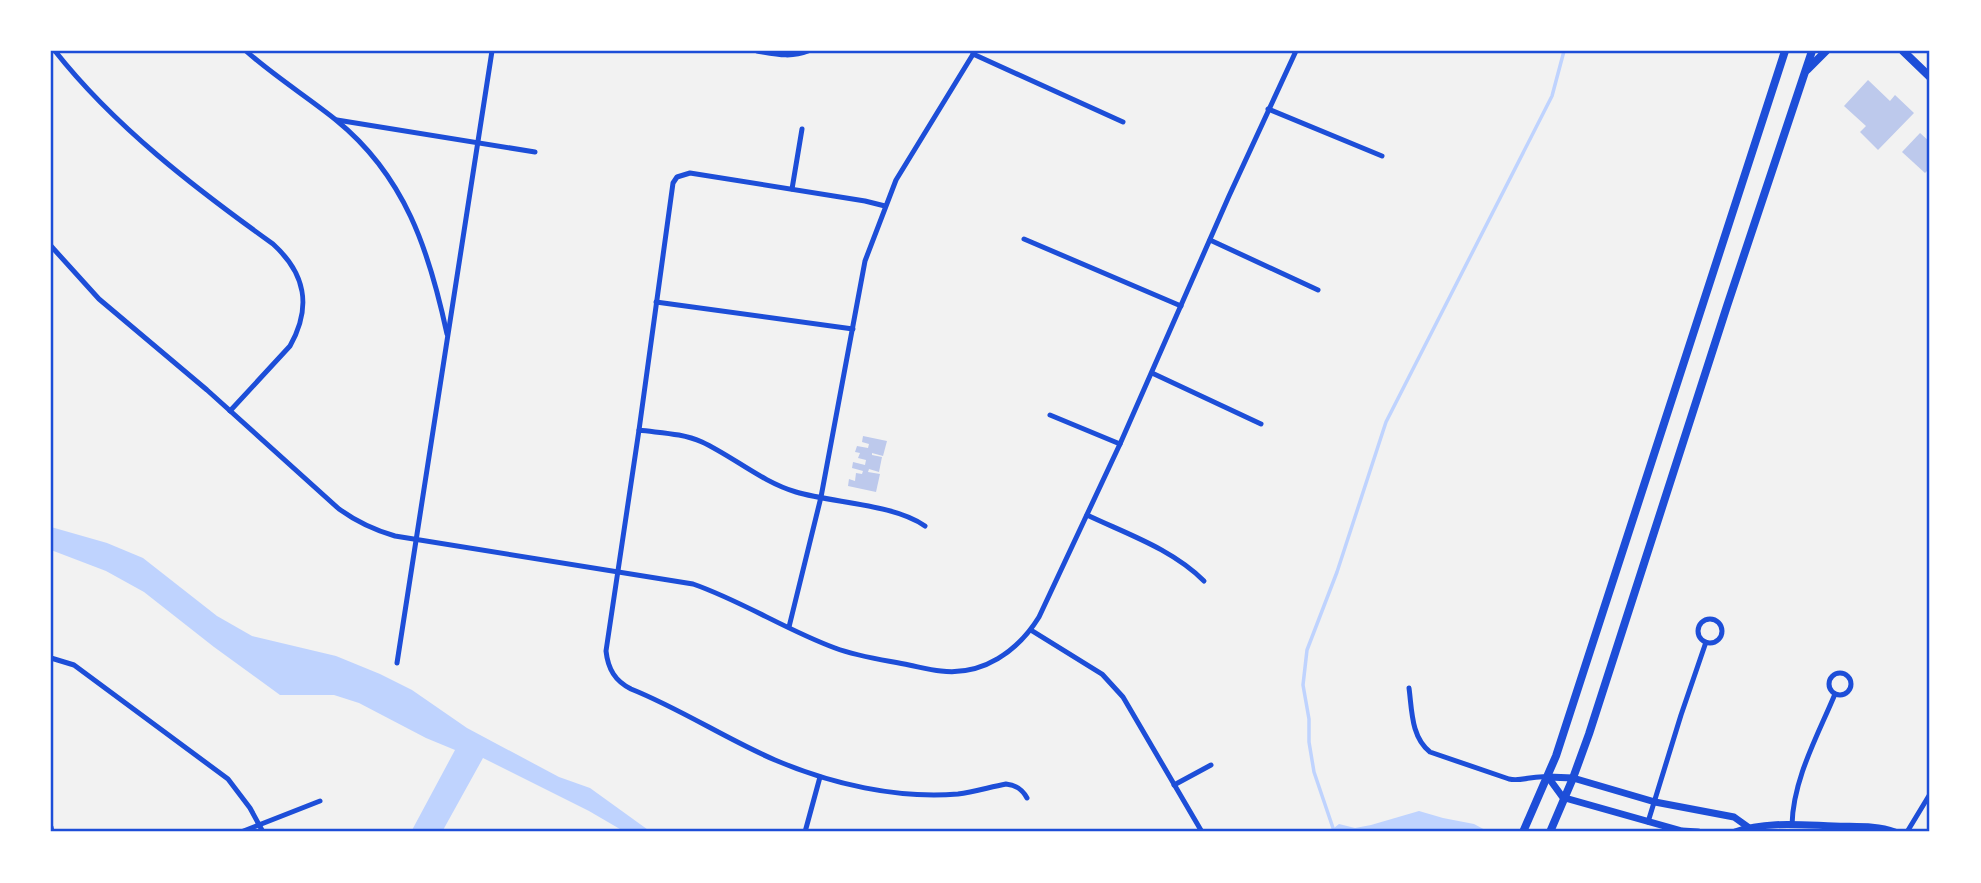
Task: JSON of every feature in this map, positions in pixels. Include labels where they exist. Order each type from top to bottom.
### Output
[{"type":"main road","points":[[1524,832],[1548,777],[1785,51]]},
{"type":"main road","points":[[1550,832],[1589,734],[1812,51]]},
{"type":"main road","points":[[1805,72],[1826,51]]},
{"type":"main road","points":[[1902,51],[1930,77]]},
{"type":"street","points":[[55,51],[125,125],[180,174],[278,249],[293,265],[298,275],[303,306],[297,333],[290,346],[230,411]]},
{"type":"street","points":[[246,51],[336,120],[356,137],[377,161],[406,205],[428,258],[447,337]]},
{"type":"street","points":[[397,663],[492,51]]},
{"type":"street","points":[[757,51],[788,56],[808,51]]},
{"type":"street","points":[[51,246],[99,299],[357,522],[377,531],[416,539],[693,584],[716,592],[837,649],[864,657],[942,671],[974,668],[990,663],[1017,645],[1039,617],[1120,444],[1268,108],[1296,51]]},
{"type":"street","points":[[789,627],[821,497],[864,261],[896,180],[974,53],[1123,121]]},
{"type":"street","points":[[1268,108],[1382,156]]},
{"type":"street","points":[[336,120],[362,122],[535,152]]},
{"type":"street","points":[[792,189],[803,129]]},
{"type":"street","points":[[885,206],[690,173],[677,177],[673,183],[606,651],[610,670],[631,689],[774,760],[820,777],[854,786],[926,794],[959,794],[1006,784],[1020,788],[1027,798]]},
{"type":"street","points":[[1024,239],[1181,306]]},
{"type":"street","points":[[1210,240],[1318,290]]},
{"type":"street","points":[[656,302],[853,329]]},
{"type":"street","points":[[1152,373],[1261,424]]},
{"type":"street","points":[[1050,415],[1120,444]]},
{"type":"street","points":[[639,430],[699,441],[795,492],[907,517],[925,526]]},
{"type":"street","points":[[1087,515],[1175,557],[1190,566],[1204,581]]},
{"type":"street","points":[[1714,619],[1720,624],[1722,632],[1714,642],[1706,642],[1699,637],[1698,629],[1702,621],[1714,619]]},
{"type":"street","points":[[1031,630],[1102,674],[1124,697],[1202,832]]},
{"type":"street","points":[[1648,822],[1706,642]]},
{"type":"street","points":[[51,658],[74,665],[228,779],[250,808],[262,832]]},
{"type":"street","points":[[1836,674],[1844,674],[1850,680],[1850,688],[1844,694],[1835,694],[1829,688],[1830,680],[1836,674]]},
{"type":"street","points":[[1409,688],[1416,736],[1430,752],[1509,779],[1539,776],[1573,778],[1655,802],[1734,817],[1748,827]]},
{"type":"street","points":[[1791,825],[1795,795],[1835,694]]},
{"type":"street","points":[[1174,785],[1211,765]]},
{"type":"street","points":[[805,832],[820,777]]},
{"type":"street","points":[[1548,777],[1564,799],[1565,797],[1682,831],[1698,832]]},
{"type":"street","points":[[1907,832],[1930,794]]},
{"type":"street","points":[[241,832],[320,801]]},
{"type":"street","points":[[1735,832],[1748,827],[1791,825],[1871,827],[1895,832]]},
{"type":"street","points":[[51,827],[52,832]]},
{"type":"water","points":[[51,527],[107,543],[143,558],[217,616],[252,636],[336,656],[412,690],[467,728],[559,777],[590,788],[651,832],[625,832],[483,758],[442,832],[411,832],[455,750],[359,703],[334,695],[280,695],[144,592],[106,571],[51,550]]},
{"type":"water","points":[[1419,811],[1474,824],[1489,832],[1329,832],[1339,824],[1355,828]]},
{"type":"building","points":[[1868,80],[1890,101],[1895,95],[1914,113],[1878,150],[1860,132],[1866,126],[1844,106]]},
{"type":"building","points":[[1920,133],[1930,142],[1930,168],[1925,173],[1902,152]]},
{"type":"building","points":[[863,436],[887,441],[883,456],[872,453],[882,457],[879,472],[869,469],[868,472],[880,474],[876,492],[848,486],[849,479],[855,481],[856,473],[862,474],[863,471],[852,468],[853,462],[865,465],[866,460],[858,458],[860,453],[855,452],[857,446],[868,448],[869,444],[862,442]]},
{"type":"waterway","points":[[1333,828],[1314,772],[1309,742],[1309,719],[1303,685],[1307,650],[1337,572],[1386,422],[1552,96],[1564,51]]}]
